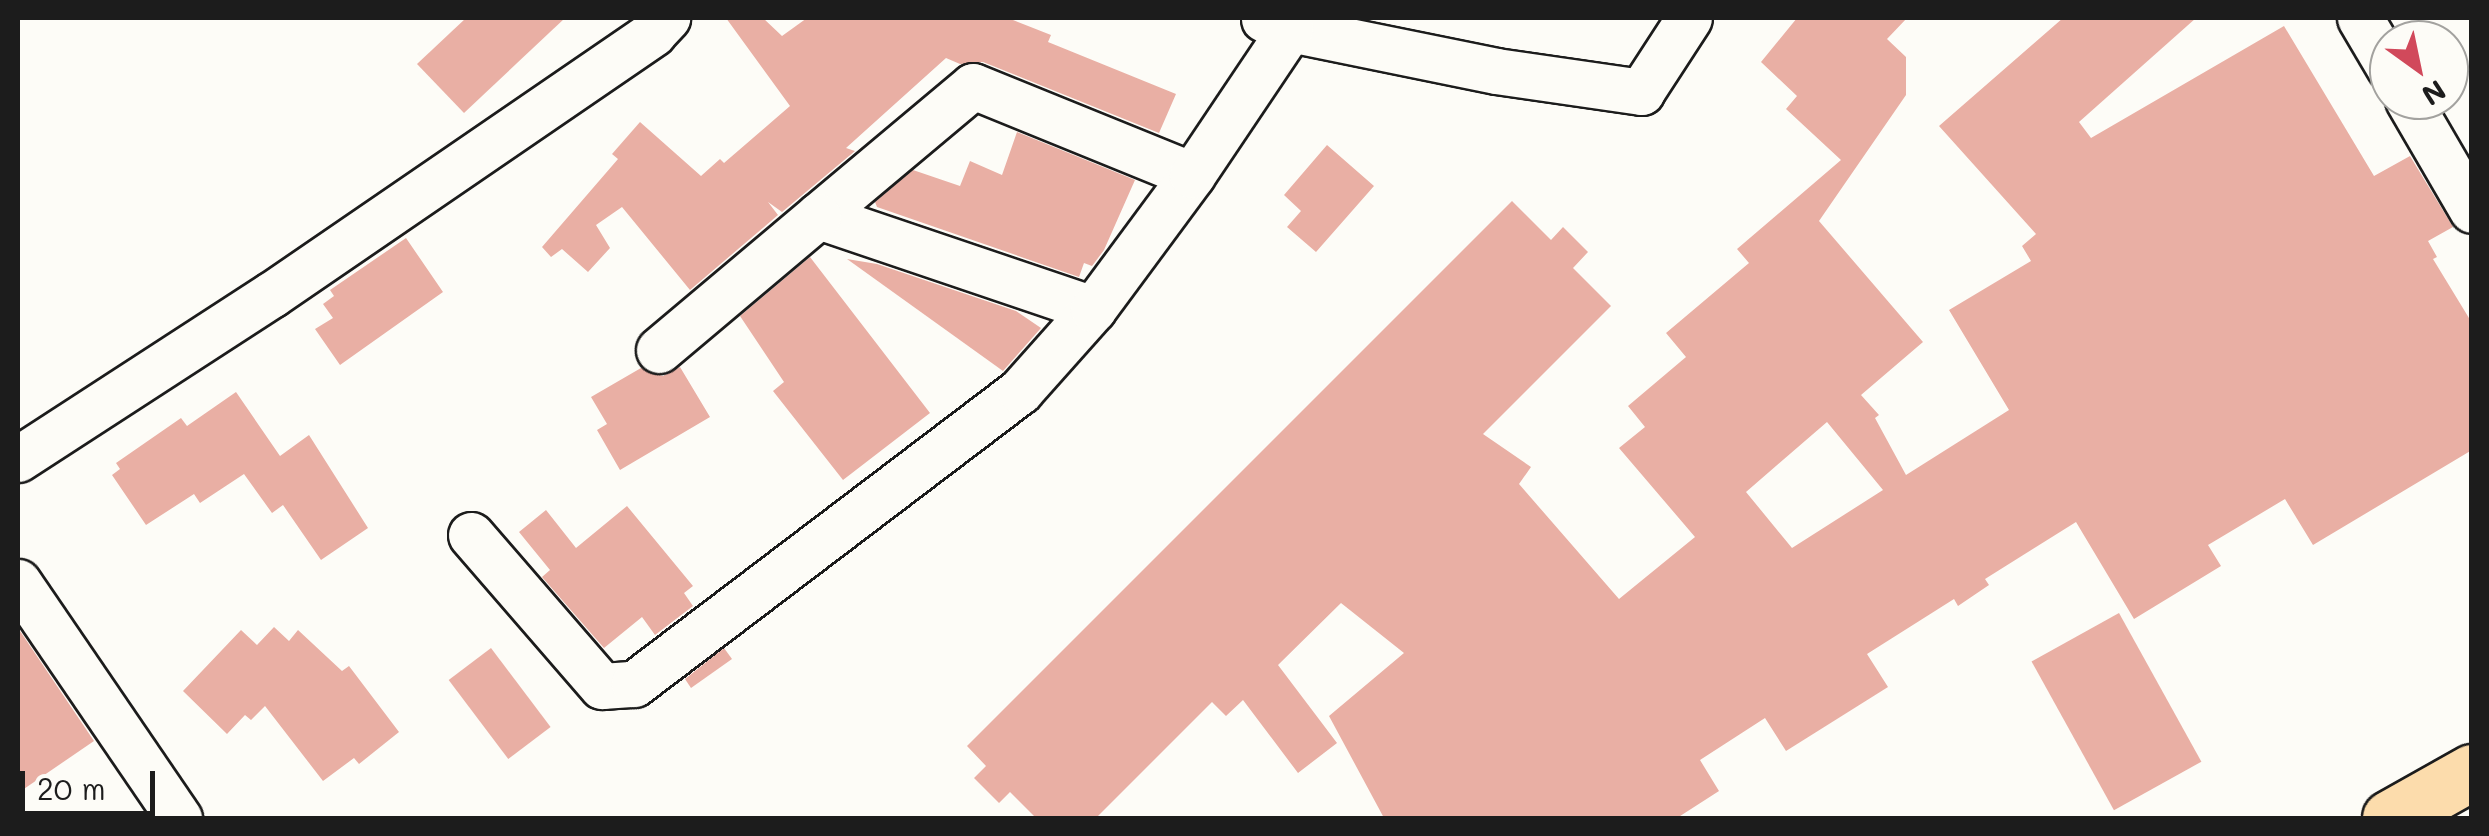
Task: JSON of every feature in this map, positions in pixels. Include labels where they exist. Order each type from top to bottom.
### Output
[{"type":"main road","points":[[2390,818],[2472,772]]},
{"type":"street","points":[[18,459],[271,295],[653,33],[667,18]]},
{"type":"street","points":[[472,535],[602,686],[634,684],[1020,391],[1093,309],[1192,175],[1275,23],[1496,71],[1641,92],[1688,18]]},
{"type":"street","points":[[659,350],[973,86],[1192,175]]},
{"type":"street","points":[[2420,120],[2472,210]]},
{"type":"street","points":[[818,216],[1093,309]]},
{"type":"street","points":[[18,582],[179,818]]},
{"type":"building","points":[[466,18],[565,18],[464,113],[417,64]]},
{"type":"building","points":[[726,18],[763,18],[782,36],[807,18],[1008,18],[1051,35],[1048,42],[1176,94],[1159,133],[983,62],[960,64],[946,58],[846,148],[855,151],[782,212],[768,202],[778,215],[690,290],[622,207],[596,225],[610,248],[588,272],[562,249],[551,257],[542,247],[618,159],[612,154],[640,122],[701,176],[720,159],[724,163],[790,106]]},
{"type":"building","points":[[1797,18],[1907,18],[1887,39],[1906,57],[1906,95],[1819,221],[1923,342],[1861,395],[1879,415],[1875,418],[1906,475],[2009,410],[1949,310],[2031,261],[2022,246],[2036,234],[1939,126],[2063,18],[2196,18],[2079,122],[2091,138],[2284,26],[2374,176],[2410,156],[2453,227],[2428,241],[2437,257],[2433,259],[2472,323],[2472,450],[2313,545],[2285,499],[2208,545],[2221,566],[2134,619],[2076,522],[1985,579],[1989,585],[1958,606],[1954,599],[1867,654],[1888,687],[1786,751],[1765,718],[1700,760],[1719,791],[1677,818],[1384,818],[1329,716],[1404,653],[1341,603],[1278,665],[1337,743],[1298,773],[1243,700],[1226,716],[1212,702],[1096,818],[1036,818],[1010,792],[999,803],[974,778],[986,766],[967,746],[1512,201],[1551,240],[1563,227],[1588,252],[1573,268],[1611,306],[1483,434],[1531,467],[1519,484],[1619,599],[1695,537],[1619,448],[1645,427],[1628,406],[1686,357],[1666,333],[1749,263],[1737,249],[1841,160],[1786,109],[1797,96],[1761,62]],"holes":[[[1827,422],[1883,490],[1792,548],[1746,492]]]},
{"type":"building","points":[[1017,132],[1135,180],[1104,250],[1092,266],[1084,263],[1079,277],[877,207],[875,202],[913,170],[960,186],[970,161],[1002,175]]},
{"type":"building","points":[[1327,145],[1374,186],[1316,252],[1287,227],[1301,211],[1284,195]]},
{"type":"building","points":[[406,238],[443,292],[340,365],[315,329],[333,318],[323,304],[334,296],[330,290]]},
{"type":"building","points":[[810,257],[930,413],[843,480],[773,391],[784,382],[740,316]]},
{"type":"building","points":[[847,259],[877,264],[1016,311],[1041,328],[1003,371]]},
{"type":"building","points":[[680,367],[710,417],[620,470],[597,430],[607,424],[591,397],[641,368],[663,376]]},
{"type":"building","points":[[236,392],[280,456],[309,435],[368,528],[321,560],[283,505],[272,513],[244,474],[200,503],[194,494],[146,525],[112,475],[120,469],[116,463],[181,418],[187,426]]},
{"type":"building","points":[[627,506],[693,586],[684,593],[693,606],[655,635],[642,617],[604,648],[542,577],[550,570],[519,532],[546,510],[576,548]]},
{"type":"building","points":[[2119,613],[2201,762],[2114,810],[2032,661]]},
{"type":"building","points":[[274,627],[289,641],[298,630],[342,671],[349,666],[399,732],[359,764],[354,758],[323,781],[265,706],[251,720],[245,715],[227,734],[183,691],[241,630],[257,645]]},
{"type":"building","points":[[18,628],[94,741],[18,793]]},
{"type":"building","points":[[491,648],[551,727],[508,759],[449,680]]},
{"type":"building","points":[[724,648],[732,659],[691,688],[685,679]]}]
